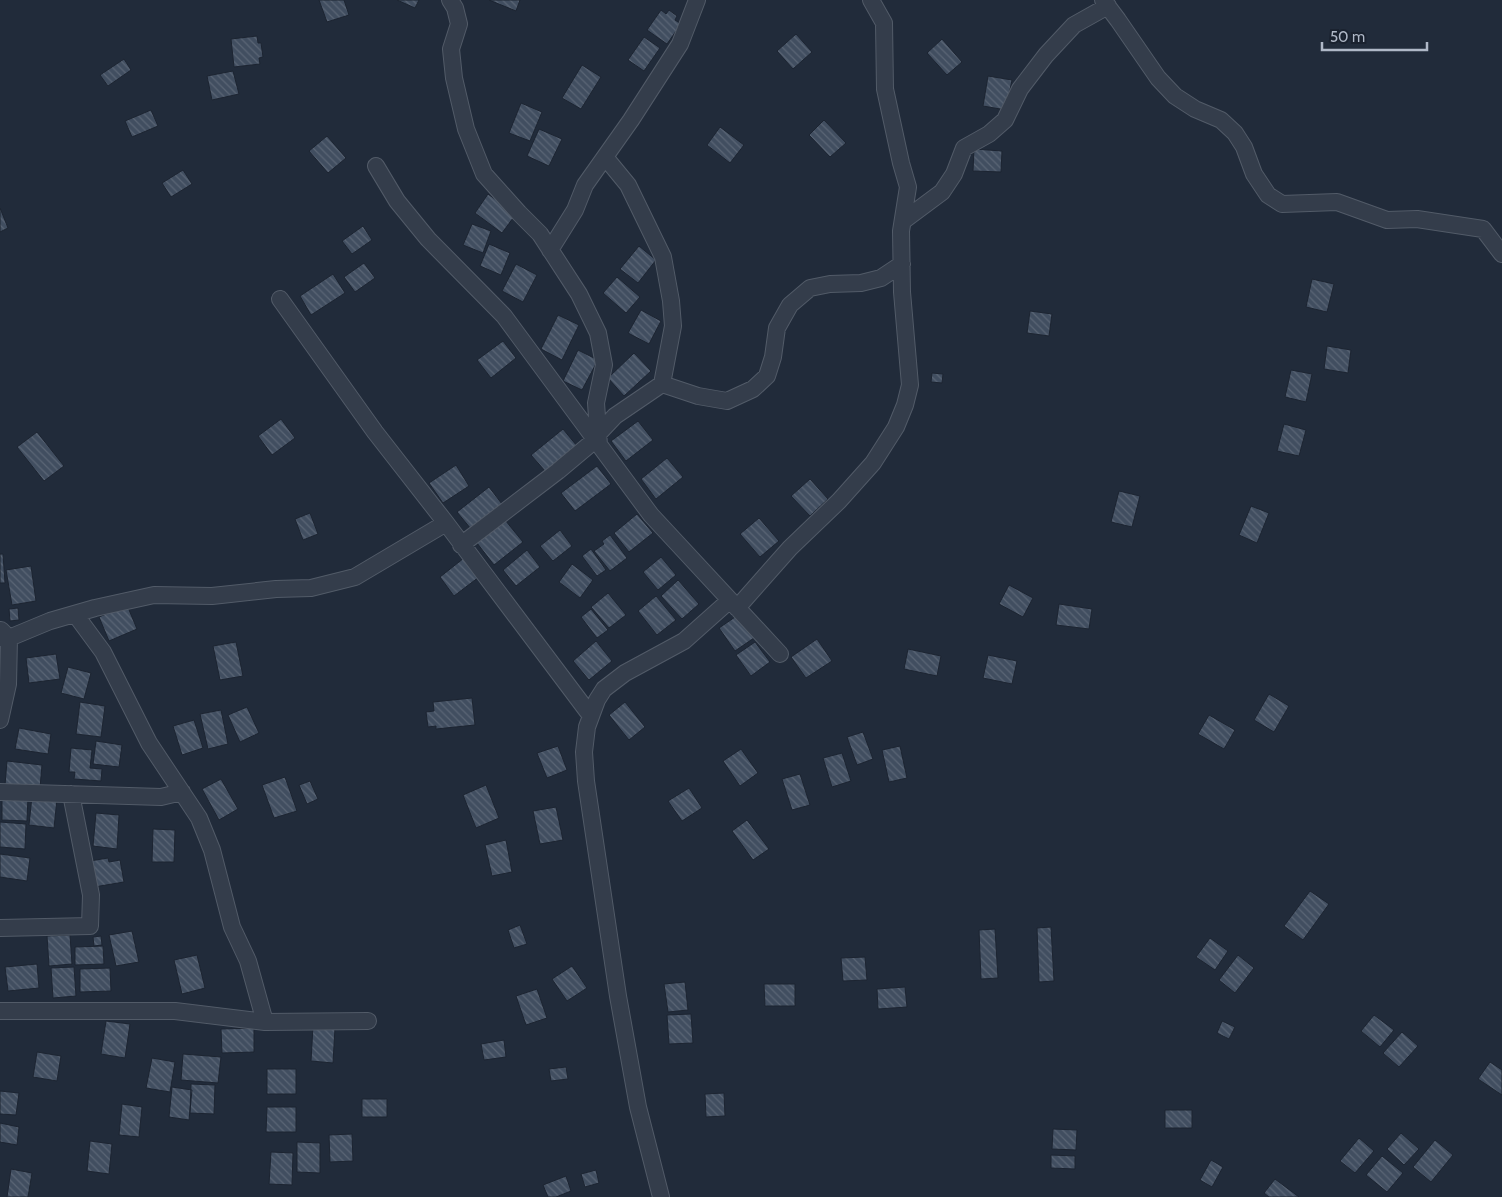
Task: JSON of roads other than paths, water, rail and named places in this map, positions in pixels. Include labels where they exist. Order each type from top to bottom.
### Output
[{"type":"street","points":[[450,0],[455,8],[458,24],[451,49],[454,78],[466,128],[484,174],[540,234],[579,294],[598,333],[604,365],[596,403],[597,440]]},
{"type":"street","points":[[550,250],[575,210],[585,185],[680,44],[697,0]]},
{"type":"street","points":[[661,1197],[638,1107],[618,996],[586,781],[584,752],[587,727],[597,700],[604,689],[625,673],[684,641],[734,604],[790,548],[840,502],[873,463],[896,427],[910,385],[903,302],[901,230],[908,187],[885,88],[884,23],[872,0]]},
{"type":"street","points":[[903,221],[942,192],[954,174],[964,148],[988,134],[1005,120],[1020,89],[1046,55],[1074,25],[1105,3],[1158,78],[1175,96],[1196,109],[1220,120],[1235,132],[1244,147],[1254,174],[1268,195],[1282,204],[1337,202],[1387,220],[1417,219],[1483,229],[1502,254]]},
{"type":"street","points":[[461,545],[597,440],[615,416],[662,384],[673,326],[671,301],[663,257],[628,185],[605,157]]},
{"type":"street","points":[[376,166],[397,201],[428,239],[504,316],[651,515],[780,654]]},
{"type":"street","points":[[662,384],[698,396],[727,402],[753,389],[767,376],[774,357],[778,328],[790,305],[810,288],[830,284],[861,283],[881,278],[902,264]]},
{"type":"street","points":[[280,299],[374,432],[591,716]]},
{"type":"street","points":[[0,720],[8,684],[3,635],[95,608],[154,596],[212,596],[276,589],[312,588],[355,577],[446,524]]},
{"type":"street","points":[[75,614],[102,652],[149,743],[199,818],[212,850],[232,927],[248,961],[264,1022]]},
{"type":"street","points":[[0,792],[161,797],[182,792]]},
{"type":"street","points":[[0,928],[90,926],[91,895],[71,794]]},
{"type":"street","points":[[0,1011],[175,1011],[264,1022],[368,1021]]}]
